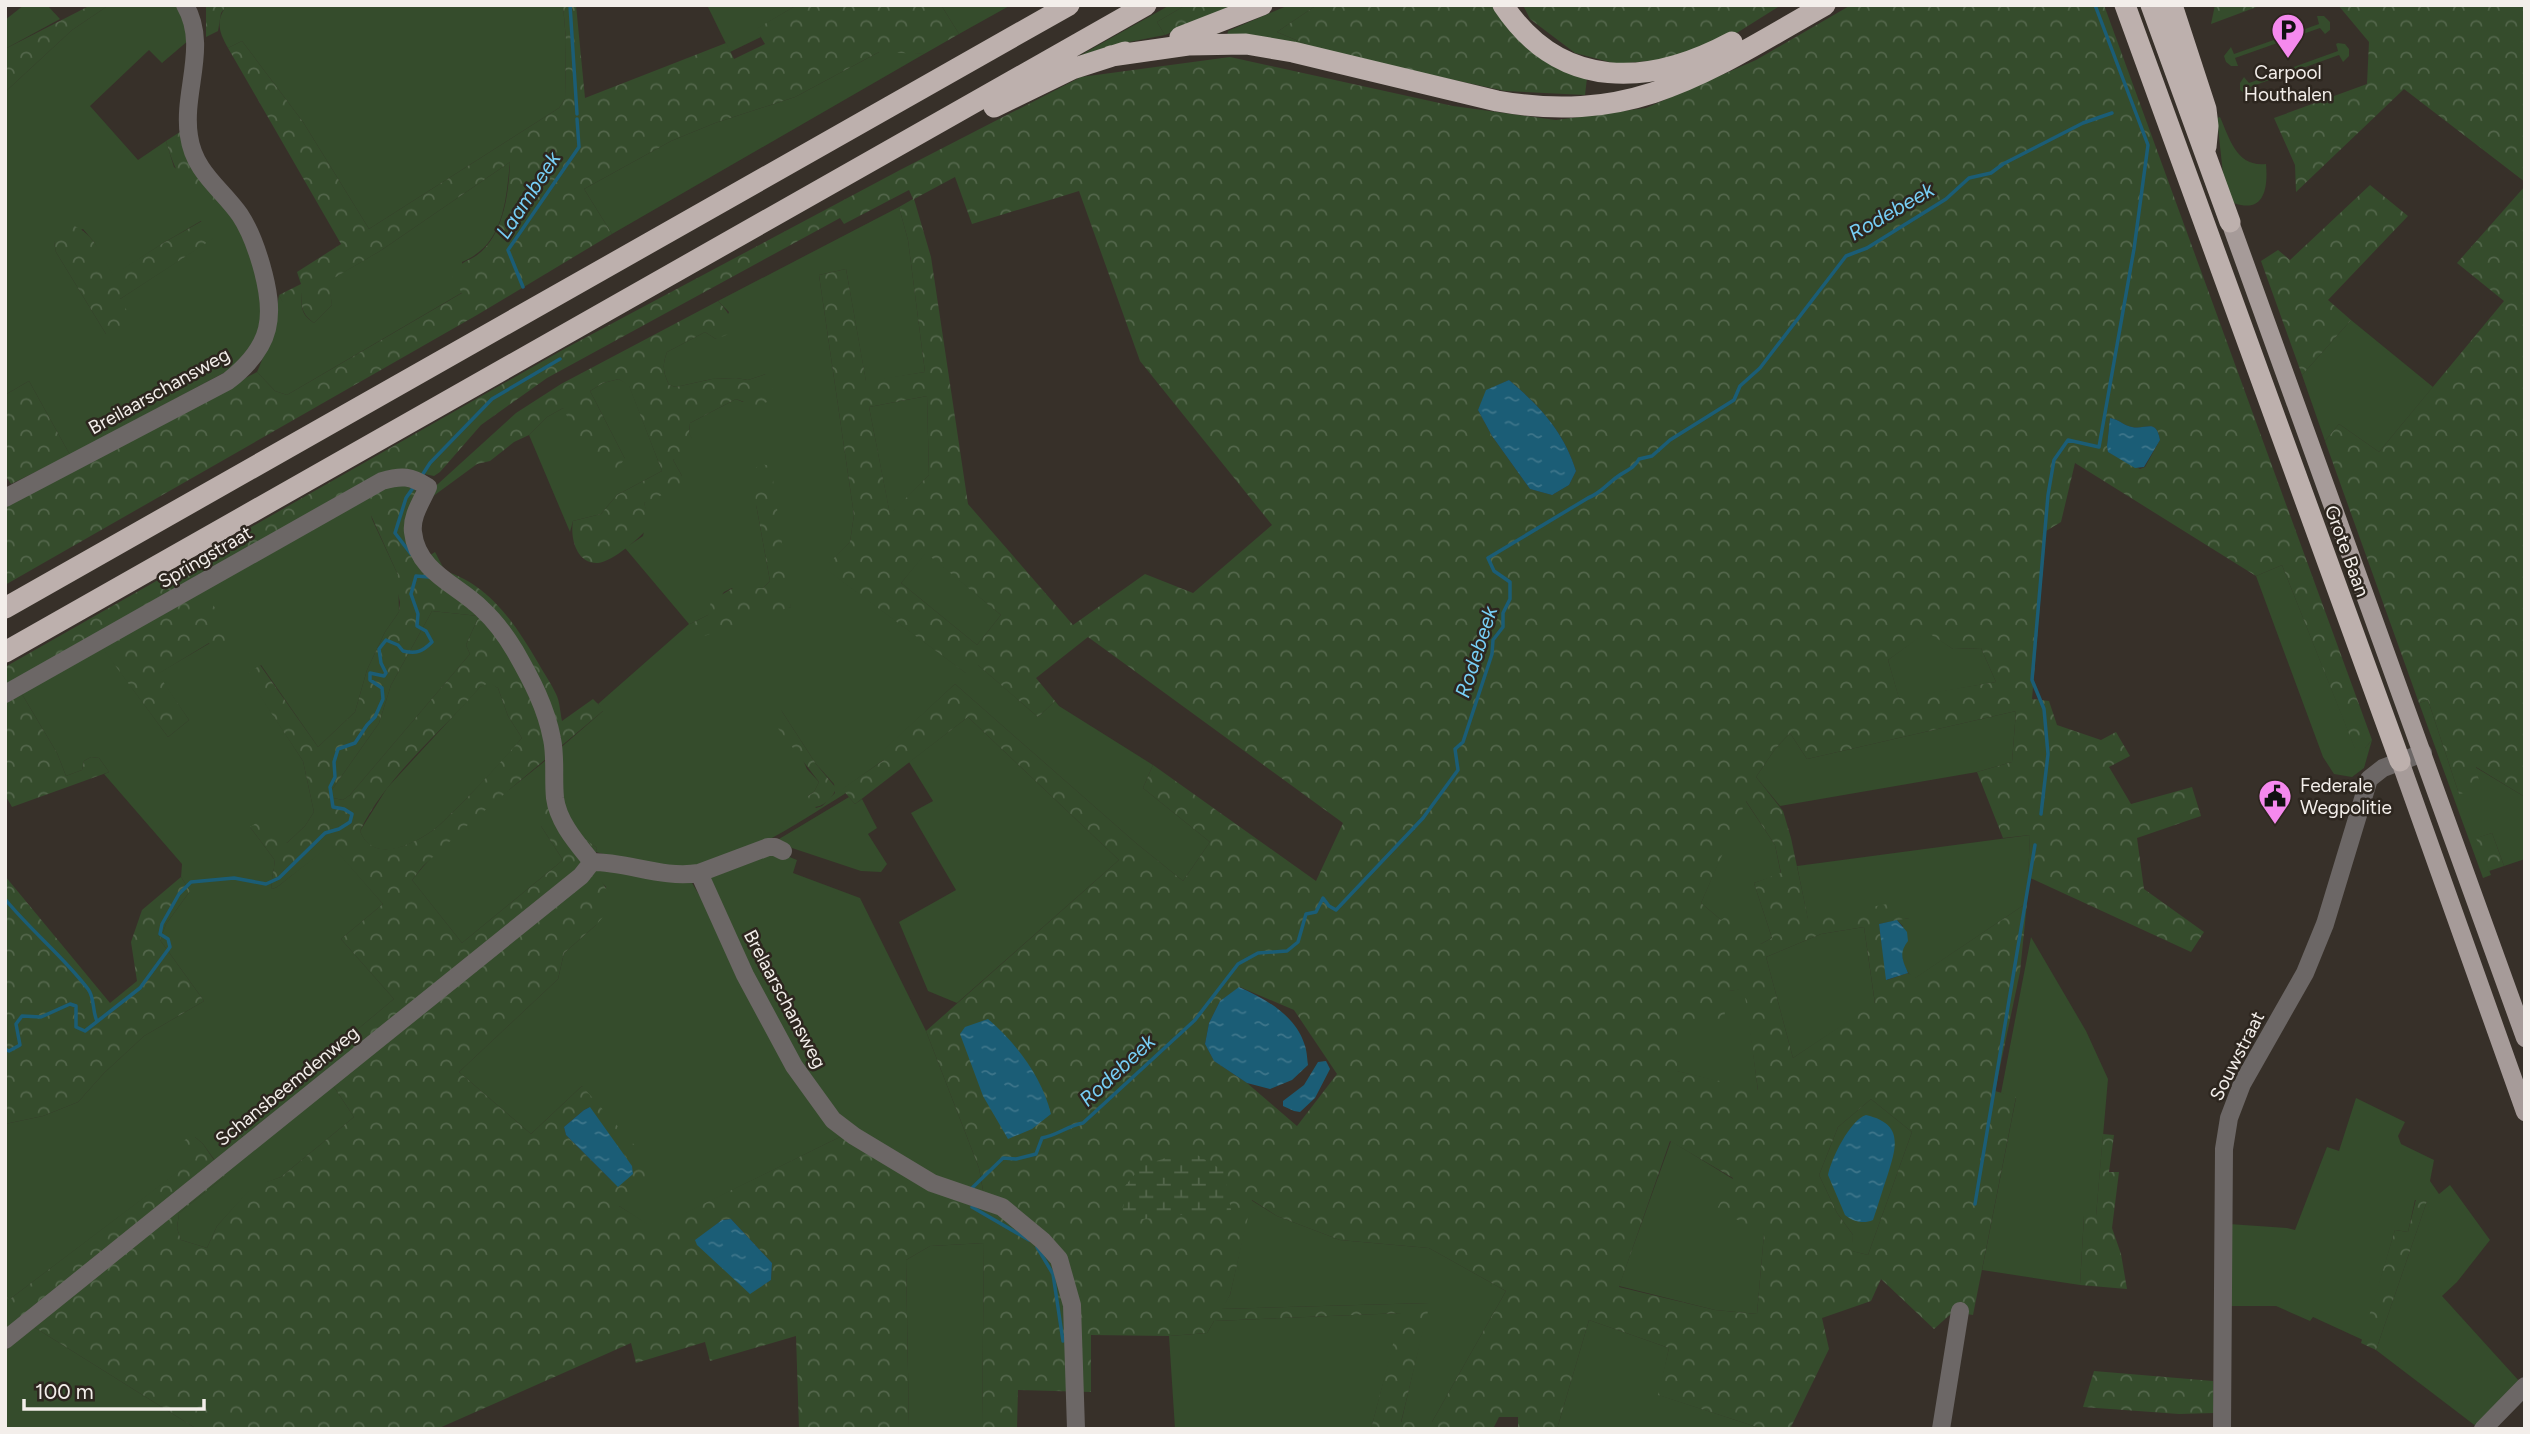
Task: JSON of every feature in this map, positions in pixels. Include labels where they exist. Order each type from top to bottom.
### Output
[{"type":"highway","points":[[5,652],[1146,5]]},
{"type":"highway","points":[[794,205],[845,189],[1006,100],[1063,73],[1111,56],[1195,33],[1262,5]]},
{"type":"highway","points":[[1503,5],[1522,29],[1551,53],[1588,69],[1623,75],[1662,71],[1700,57],[1798,5]]},
{"type":"highway","points":[[1111,56],[1188,45],[1246,44],[1307,55],[1507,103],[1589,107],[1653,94],[1683,83],[1825,5]]},
{"type":"highway","name":"Grote Baan","points":[[2125,5],[2400,761]]},
{"type":"highway","name":"Grote Baan","points":[[2151,5],[2230,222]]},
{"type":"highway","points":[[2172,5],[2206,109],[2208,126],[2205,156]]},
{"type":"highway","points":[[5,608],[1063,7]]},
{"type":"main road","name":"Grote Baan","points":[[2230,222],[2525,1038]]},
{"type":"main road","name":"Grote Baan","points":[[2400,761],[2525,1112]]},
{"type":"street","name":"Breilaarschansweg","points":[[5,498],[228,381],[244,369],[258,351],[263,339],[269,322],[269,292],[256,247],[239,213],[200,168],[189,136],[189,106],[196,43],[195,27],[184,5]]},
{"type":"street","name":"Springstraat","points":[[5,694],[382,481],[403,475],[415,478],[428,487],[414,518],[412,531],[419,551],[437,575],[484,611],[513,649],[534,685],[552,736],[555,798],[560,815],[592,862]]},
{"type":"street","name":"Souwstraat","points":[[2222,1429],[2224,1149],[2228,1118],[2242,1084],[2305,972],[2325,924],[2369,779],[2383,768],[2423,753]]},
{"type":"street","points":[[592,862],[610,862],[654,872],[688,875],[768,847],[783,851]]},
{"type":"street","name":"Schansbeemdenweg","points":[[5,1340],[581,876],[592,862]]},
{"type":"street","name":"Brelaarschansweg","points":[[699,873],[745,975],[793,1066],[833,1120],[854,1136],[932,1182],[1002,1207],[1043,1241],[1059,1259],[1072,1305],[1076,1429]]},
{"type":"street","points":[[1941,1429],[1960,1311]]},
{"type":"street","points":[[2483,1429],[2525,1386]]},
{"type":"green space","points":[[24,5],[47,5],[60,19],[5,49],[5,20]]},
{"type":"green space","points":[[91,5],[109,5],[72,30],[5,92],[5,49]]},
{"type":"green space","points":[[109,5],[179,5],[189,40],[162,63],[149,50],[90,106],[138,160],[166,141],[174,167],[230,208],[240,220],[263,288],[261,333],[233,368],[70,455],[29,381],[5,395],[5,92],[72,30]],"holes":[[[201,221],[213,238],[120,299],[106,334],[56,252],[54,242],[83,229],[94,242],[113,276]]]},
{"type":"green space","points":[[206,5],[227,5],[221,13],[218,31],[206,37]]},
{"type":"green space","points":[[227,5],[563,5],[566,40],[565,99],[559,108],[369,229],[303,122],[242,41],[228,48],[220,26],[221,16]]},
{"type":"green space","points":[[563,5],[576,5],[585,98],[726,43],[734,59],[765,44],[756,29],[797,5],[941,5],[959,34],[924,54],[879,52],[795,97],[715,123],[671,141],[584,189],[612,234],[477,315],[5,585],[5,503],[257,372],[275,391],[287,395],[462,293],[452,276],[462,263],[482,251],[496,233],[507,198],[510,162],[380,251],[329,281],[332,305],[314,323],[303,310],[302,293],[283,303],[279,295],[301,284],[297,272],[341,244],[228,48],[242,41],[303,122],[369,229],[559,108],[565,99],[566,40]]},
{"type":"green space","points":[[707,5],[797,5],[757,29],[761,37],[730,52]]},
{"type":"green space","points":[[941,5],[1011,5],[959,34]]},
{"type":"green space","points":[[1170,5],[1186,5],[1157,22],[1165,35],[1119,44],[1079,56]]},
{"type":"green space","points":[[1186,5],[1242,5],[1165,35],[1157,22]]},
{"type":"green space","points":[[1289,5],[1317,5],[1277,32],[1325,52],[1227,36],[1228,31]]},
{"type":"green space","points":[[1317,5],[1495,5],[1587,78],[1585,95],[1505,91],[1325,52],[1277,32]]},
{"type":"green space","points":[[1523,5],[1781,5],[1724,41],[1669,59],[1617,64],[1575,53],[1530,19]]},
{"type":"green space","points":[[1851,5],[2104,5],[2372,740],[2365,748],[2355,749],[2282,565],[2256,576],[2075,463],[2061,522],[2046,531],[2032,699],[2049,701],[2057,725],[2101,740],[2116,732],[2130,756],[2109,767],[2131,804],[2192,787],[2201,816],[2137,838],[2144,889],[2204,932],[2191,952],[2028,877],[2030,835],[2003,838],[1977,772],[2012,762],[2016,711],[1807,759],[1790,733],[1775,749],[1756,777],[1783,811],[1808,919],[1908,900],[1909,918],[1879,924],[1887,980],[1908,973],[1915,978],[2027,903],[2020,972],[1995,1091],[2016,1097],[1973,1315],[1953,1312],[1934,1329],[1881,1279],[1871,1301],[1822,1318],[1829,1349],[1790,1429],[1763,1429],[1658,1395],[1669,1348],[1589,1320],[1557,1429],[1518,1429],[1518,1417],[1499,1417],[1493,1429],[1371,1429],[1401,1313],[1214,1321],[1207,1333],[1169,1336],[1091,1335],[1091,1392],[1018,1390],[1017,1428],[982,1428],[984,1243],[930,1246],[906,1260],[909,1428],[904,1429],[799,1429],[796,1336],[710,1361],[705,1342],[636,1363],[631,1343],[437,1429],[197,1429],[34,1327],[25,1317],[5,1333],[5,1296],[10,1299],[196,1158],[184,1149],[182,1143],[187,1138],[195,1137],[203,1144],[225,1176],[179,1213],[177,1228],[181,1240],[207,1248],[217,1226],[252,1187],[281,1177],[354,1117],[332,1084],[254,1150],[237,1130],[394,999],[341,939],[383,904],[331,845],[272,889],[274,859],[250,827],[266,817],[287,843],[305,826],[314,812],[303,761],[246,675],[260,665],[318,747],[355,712],[367,670],[385,632],[399,612],[400,602],[395,582],[398,575],[365,502],[370,492],[385,485],[408,482],[414,486],[415,504],[408,530],[421,561],[435,552],[445,571],[475,585],[499,607],[519,632],[552,686],[562,721],[593,699],[604,710],[471,822],[423,866],[412,880],[462,943],[563,860],[541,826],[537,812],[540,801],[563,800],[571,828],[597,848],[593,868],[605,887],[611,908],[564,953],[558,979],[459,1072],[531,1134],[582,1086],[654,1167],[619,1206],[654,1228],[844,1135],[930,1186],[986,1206],[979,1168],[926,1031],[1119,860],[968,717],[855,804],[842,789],[884,760],[880,753],[955,684],[1183,881],[1210,842],[1143,788],[1153,765],[1316,881],[1343,823],[1088,637],[1036,678],[1055,701],[1038,717],[978,665],[967,674],[824,568],[850,542],[854,515],[819,275],[846,269],[866,381],[925,372],[908,240],[899,207],[913,199],[909,190],[844,224],[840,218],[547,378],[481,425],[434,476],[405,470],[379,477],[5,685],[5,667],[566,348],[1081,77],[1230,57],[1453,106],[1556,120],[1646,108],[1756,60]],"holes":[[[955,177],[972,224],[1079,191],[1140,361],[1272,525],[1193,593],[1145,574],[1073,625],[968,504],[931,257],[914,199]],[[1509,380],[1541,410],[1565,444],[1576,471],[1569,485],[1552,495],[1530,489],[1492,436],[1478,410],[1487,390]],[[927,396],[929,475],[890,514],[869,407]],[[2110,418],[2137,428],[2150,426],[2156,429],[2160,440],[2145,467],[2140,469],[2108,452]],[[926,553],[1001,615],[977,645],[901,583]],[[432,611],[479,616],[466,645],[470,654],[350,795],[343,800],[333,798],[331,791],[379,723],[391,685]],[[1927,632],[1953,649],[1981,648],[1996,682],[1899,698],[1888,660]],[[489,683],[498,688],[508,716],[522,738],[435,829],[414,842],[393,849],[373,847],[360,831],[371,811],[399,773],[480,687]],[[1746,801],[1775,845],[1781,873],[1754,883],[1772,938],[1761,944],[1741,906],[1721,920],[1701,903]],[[1864,927],[1875,1003],[1793,1058],[1766,957],[1821,934]],[[1240,987],[1294,1010],[1337,1074],[1297,1126],[1247,1083],[1214,1061],[1205,1044],[1209,1023],[1220,1001]],[[1744,989],[1758,1090],[1677,1071],[1677,1024],[1722,1028],[1729,991]],[[1871,1099],[1912,1132],[1868,1255],[1852,1251],[1853,1235],[1837,1213],[1819,1175],[1838,1127]],[[590,1107],[632,1166],[633,1174],[618,1187],[566,1135],[564,1127]],[[1670,1141],[1733,1178],[1717,1209],[1764,1234],[1757,1314],[1715,1310],[1619,1287]],[[1252,1200],[1277,1216],[1340,1240],[1429,1248],[1506,1291],[1432,1422],[1401,1422],[1430,1303],[1222,1309],[1230,1295]],[[731,1219],[772,1263],[771,1280],[750,1293],[698,1245],[696,1240],[722,1220]]]},
{"type":"green space","points":[[2215,5],[2262,5],[2211,24]]},
{"type":"green space","points":[[2338,5],[2525,5],[2525,182],[2404,89],[2296,192],[2295,165],[2274,118],[2367,84],[2369,42]]},
{"type":"green space","points":[[2317,16],[2324,16],[2330,22],[2330,30],[2325,34],[2320,28],[2235,58],[2238,66],[2231,66],[2226,62],[2224,56],[2231,47],[2234,54],[2319,24]]},
{"type":"green space","points":[[2338,43],[2345,44],[2349,49],[2349,56],[2343,62],[2339,55],[2250,87],[2253,95],[2240,90],[2244,77],[2249,83],[2338,51]]},
{"type":"green space","points":[[879,52],[924,54],[612,234],[584,189],[671,141],[715,123],[795,97]]},
{"type":"green space","points":[[2220,117],[2231,143],[2241,157],[2256,164],[2266,164],[2265,189],[2258,202],[2252,205],[2234,203],[2225,193],[2217,118]]},
{"type":"green space","points":[[183,130],[230,208],[214,214],[189,189],[179,174],[166,141]]},
{"type":"green space","points":[[510,162],[507,192],[495,233],[487,245],[462,262],[463,292],[287,395],[275,391],[257,372],[270,341],[279,295],[283,302],[302,292],[303,310],[306,317],[314,323],[332,305],[328,281],[380,251]]},
{"type":"green space","points":[[2370,185],[2408,216],[2328,300],[2351,320],[2302,375],[2261,261],[2278,250],[2290,260]]},
{"type":"green space","points":[[2525,186],[2525,797],[2476,767],[2481,790],[2459,794],[2428,700],[2419,703],[2325,441],[2339,424],[2379,452],[2504,301],[2457,263]]},
{"type":"green space","points":[[899,207],[908,240],[925,372],[866,382],[846,269],[819,275],[854,515],[850,542],[825,568],[966,673],[977,664],[1038,717],[1055,701],[1153,765],[1143,788],[1210,842],[1183,881],[955,684],[881,753],[885,759],[843,789],[846,793],[790,828],[727,858],[686,867],[641,862],[596,852],[597,848],[571,828],[563,800],[558,750],[603,711],[598,704],[689,624],[625,548],[643,536],[647,515],[644,503],[682,476],[673,460],[694,445],[689,433],[690,423],[736,399],[743,402],[766,374],[748,380],[712,379],[676,387],[669,385],[664,368],[667,352],[705,332],[716,339],[729,312],[718,301]],"holes":[[[756,504],[791,607],[690,624],[708,615],[724,592],[732,588],[763,588],[770,581]],[[781,710],[816,764],[834,784],[835,793],[822,806],[816,808],[808,796],[814,792],[819,782],[807,769]]]},
{"type":"green space","points":[[202,221],[214,238],[120,299],[133,321],[131,330],[115,337],[106,334],[56,252],[54,242],[63,230],[72,225],[80,229],[97,246],[113,275]]},
{"type":"green space","points":[[718,301],[729,316],[729,334],[716,339],[705,332],[667,352],[664,368],[669,385],[676,387],[712,379],[748,380],[766,374],[772,387],[770,401],[755,406],[736,399],[690,423],[689,433],[697,448],[673,460],[682,476],[680,487],[644,503],[651,524],[619,553],[604,562],[584,559],[576,548],[572,527],[573,521],[601,514],[617,495],[662,471],[629,386],[619,379],[603,383],[590,391],[625,459],[614,472],[602,476],[583,449],[563,408],[547,417],[529,435],[514,442],[490,461],[477,464],[432,497],[428,493],[516,413],[561,384]]},
{"type":"green space","points":[[2351,320],[2433,387],[2379,452],[2339,424],[2325,441],[2302,375]]},
{"type":"green space","points":[[619,379],[629,385],[662,471],[617,495],[601,514],[573,521],[570,532],[529,435],[547,417],[563,408],[625,459],[590,391],[603,383]]},
{"type":"green space","points":[[29,381],[70,455],[11,484],[5,475],[5,395]]},
{"type":"green space","points":[[927,396],[929,475],[890,515],[869,407]]},
{"type":"green space","points":[[761,464],[771,466],[791,607],[701,637],[690,624],[708,615],[711,601],[733,588],[763,588],[770,581],[756,504],[753,470]]},
{"type":"green space","points":[[367,495],[372,519],[398,575],[399,612],[385,632],[367,670],[355,712],[318,747],[261,665],[247,675],[303,761],[314,812],[305,826],[287,843],[250,827],[274,859],[272,889],[331,844],[383,904],[341,939],[394,999],[237,1130],[244,1139],[216,1162],[195,1137],[197,1158],[10,1299],[5,1296],[5,1124],[43,1116],[78,1102],[104,1073],[144,1036],[204,1001],[160,940],[166,924],[190,891],[181,877],[182,864],[104,774],[109,772],[99,758],[91,757],[84,761],[82,770],[66,776],[57,753],[20,691],[100,644],[168,737],[189,720],[157,674],[210,643],[201,589]]},
{"type":"green space","points":[[926,552],[1001,615],[977,645],[901,583]]},
{"type":"green space","points":[[2282,565],[2355,748],[2365,748],[2372,740],[2364,768],[2352,777],[2334,774],[2323,757],[2256,576]]},
{"type":"green space","points":[[201,589],[240,641],[220,657],[209,643],[158,674],[189,720],[168,737],[100,645]]},
{"type":"green space","points":[[432,611],[479,616],[466,645],[470,654],[350,795],[343,800],[333,798],[331,791],[379,723],[391,685]]},
{"type":"green space","points":[[1927,631],[1953,649],[1981,648],[1996,682],[1899,699],[1888,660]]},
{"type":"green space","points":[[489,682],[498,688],[508,716],[522,738],[435,829],[414,842],[393,849],[373,847],[360,831],[387,788],[480,687]]},
{"type":"green space","points":[[20,691],[57,753],[66,776],[82,770],[84,761],[91,757],[99,758],[109,772],[12,807],[5,795],[5,699]]},
{"type":"green space","points":[[2428,700],[2459,794],[2475,767],[2525,797],[2525,859],[2504,866],[2492,833],[2477,838],[2491,875],[2483,878],[2419,703]]},
{"type":"green space","points":[[781,710],[816,764],[836,788],[822,805],[810,807],[808,796],[814,792],[819,782],[770,718]]},
{"type":"green space","points":[[2016,711],[2012,762],[1977,772],[1780,806],[1756,777],[1790,733],[1807,759]]},
{"type":"green space","points":[[968,717],[1119,860],[957,1003],[928,991],[899,922],[956,890],[911,813],[933,801],[909,762]]},
{"type":"green space","points":[[551,756],[554,800],[541,826],[563,860],[462,943],[412,880],[460,830]]},
{"type":"green space","points":[[849,797],[855,804],[862,799],[877,828],[868,834],[887,864],[881,872],[861,871],[780,844],[779,839]]},
{"type":"green space","points":[[1745,800],[1775,845],[1781,874],[1754,883],[1772,938],[1761,944],[1721,920],[1701,903]]},
{"type":"green space","points":[[2492,833],[2504,866],[2489,871],[2476,838]]},
{"type":"green space","points":[[2030,835],[2027,903],[1914,979],[1905,968],[1901,948],[1903,926],[1897,920],[1909,918],[1808,920],[1797,866]]},
{"type":"green space","points":[[772,850],[797,860],[793,873],[860,898],[926,1031],[979,1168],[984,1196],[918,1168],[871,1141],[842,1117],[806,1070],[707,887],[712,872]]},
{"type":"green space","points":[[593,867],[687,880],[692,883],[844,1135],[654,1229],[619,1206],[582,1086],[531,1134],[459,1072],[558,979],[564,953],[596,925],[606,887],[594,874]]},
{"type":"green space","points":[[5,876],[110,1003],[137,981],[131,942],[142,910],[181,877],[190,891],[166,924],[160,940],[204,1001],[144,1036],[104,1073],[78,1102],[43,1116],[5,1124]]},
{"type":"green space","points":[[1864,927],[1875,1004],[1793,1058],[1766,957],[1821,934]]},
{"type":"green space","points":[[2031,937],[2086,1031],[2108,1079],[2096,1216],[2084,1216],[2080,1285],[1982,1270],[2016,1098],[2001,1093]]},
{"type":"green space","points":[[1745,988],[1758,1091],[1676,1071],[1677,1023],[1729,991]]},
{"type":"green space","points":[[332,1084],[354,1117],[281,1177],[252,1188],[217,1226],[207,1248],[181,1240],[177,1228],[179,1213],[225,1176],[220,1169]]},
{"type":"green space","points":[[2356,1098],[2405,1122],[2398,1136],[2401,1144],[2434,1160],[2430,1181],[2439,1194],[2450,1185],[2490,1240],[2457,1282],[2442,1296],[2520,1382],[2477,1427],[2376,1350],[2427,1201],[2415,1200],[2408,1232],[2395,1230],[2363,1340],[2313,1317],[2310,1321],[2276,1306],[2231,1306],[2229,1224],[2295,1230],[2327,1147],[2339,1151]]},
{"type":"green space","points":[[1871,1099],[1912,1132],[1868,1255],[1851,1251],[1853,1235],[1837,1213],[1819,1175],[1838,1127]]},
{"type":"green space","points":[[2103,1134],[2114,1135],[2109,1172],[2119,1172],[2112,1228],[2121,1254],[2127,1289],[2080,1285],[2084,1216],[2096,1216]]},
{"type":"green space","points":[[1671,1141],[1733,1179],[1764,1234],[1757,1314],[1715,1310],[1619,1286]]},
{"type":"green space","points":[[1189,1150],[1224,1171],[1231,1210],[1122,1221],[1125,1186],[1142,1166]]},
{"type":"green space","points":[[2416,1199],[2427,1201],[2376,1350],[2361,1343],[2395,1230],[2408,1232]]},
{"type":"green space","points":[[1251,1200],[1277,1216],[1340,1240],[1429,1248],[1506,1291],[1432,1422],[1401,1423],[1429,1303],[1221,1309],[1230,1295]]},
{"type":"green space","points":[[984,1243],[982,1428],[909,1428],[906,1260],[930,1246]]},
{"type":"green space","points":[[1402,1313],[1371,1429],[1175,1429],[1169,1336],[1207,1333],[1214,1321]]},
{"type":"green space","points":[[1589,1320],[1669,1348],[1659,1395],[1763,1429],[1557,1429]]},
{"type":"green space","points":[[34,1327],[197,1429],[5,1429],[5,1351]]},
{"type":"green space","points":[[2094,1371],[2213,1381],[2214,1413],[2179,1414],[2083,1407]]},
{"type":"water","points":[[1509,380],[1550,421],[1571,457],[1576,471],[1569,485],[1552,495],[1530,489],[1492,436],[1478,410],[1486,390]]},
{"type":"water","points":[[2110,418],[2137,428],[2150,426],[2156,429],[2160,440],[2144,467],[2135,468],[2108,452]]},
{"type":"water","points":[[1897,920],[1907,932],[1908,941],[1902,956],[1908,973],[1886,980],[1879,924]]},
{"type":"water","points":[[1239,987],[1278,1009],[1300,1033],[1306,1048],[1308,1065],[1292,1080],[1270,1089],[1247,1083],[1214,1061],[1205,1044],[1209,1023],[1220,1001]]},
{"type":"water","points":[[988,1019],[1027,1062],[1047,1100],[1051,1114],[1032,1129],[1008,1139],[983,1096],[960,1034],[965,1027]]},
{"type":"water","points":[[1326,1061],[1330,1069],[1315,1098],[1300,1112],[1283,1106],[1283,1101],[1304,1085],[1318,1062]]},
{"type":"water","points":[[590,1107],[632,1166],[633,1174],[618,1187],[566,1135],[564,1127]]},
{"type":"water","points":[[1866,1115],[1887,1124],[1892,1131],[1895,1147],[1873,1220],[1862,1222],[1845,1215],[1828,1175],[1837,1150],[1848,1132]]},
{"type":"water","points":[[731,1219],[772,1263],[771,1280],[750,1294],[697,1245],[695,1240],[722,1220]]},
{"type":"waterway","name":"Laambeek","points":[[570,5],[577,114]]},
{"type":"waterway","points":[[2041,814],[2048,754],[2044,709],[2032,680],[2048,495],[2054,460],[2068,440],[2099,447],[2134,249],[2148,145],[2095,5]]},
{"type":"waterway","name":"Rodebeek","points":[[972,1188],[1003,1158],[1016,1159],[1036,1154],[1042,1138],[1083,1123],[1195,1020],[1238,964],[1258,953],[1287,951],[1298,942],[1306,914],[1316,912],[1323,898],[1336,910],[1423,818],[1458,770],[1455,749],[1463,742],[1492,654],[1493,640],[1503,627],[1503,613],[1510,599],[1510,582],[1494,571],[1488,558],[1596,494],[1632,468],[1639,459],[1652,456],[1670,440],[1734,400],[1740,386],[1760,368],[1846,256],[1867,248],[1946,199],[1969,178],[1991,173],[2003,164],[2083,123],[2112,113]]},
{"type":"waterway","name":"Laambeek","points":[[523,287],[508,250],[579,147],[577,119]]},
{"type":"waterway","name":"Laambeek","points":[[421,477],[430,463],[492,399],[560,359]]},
{"type":"waterway","name":"Laambeek","points":[[411,554],[395,533],[406,498],[415,485]]},
{"type":"waterway","name":"Laambeek","points":[[5,1049],[9,1051],[20,1045],[16,1024],[22,1016],[41,1017],[70,1004],[76,1006],[76,1027],[85,1031],[140,988],[170,947],[168,939],[160,934],[162,924],[179,894],[191,882],[234,878],[266,884],[279,878],[325,833],[350,822],[352,814],[333,807],[330,787],[335,777],[334,762],[338,749],[355,743],[375,717],[383,699],[382,688],[370,680],[370,673],[384,676],[386,673],[379,649],[386,640],[398,645],[403,651],[412,652],[422,650],[432,642],[426,631],[417,626],[418,614],[411,594],[416,576],[429,577]]},
{"type":"waterway","points":[[1975,1204],[2035,845]]},
{"type":"waterway","points":[[5,899],[88,989],[97,1021]]},
{"type":"waterway","points":[[972,1207],[1029,1240]]},
{"type":"waterway","points":[[1037,1247],[1053,1274],[1063,1341]]},
{"type":"place","name":"Carpool Houthalen","points":[[2288,60]]},
{"type":"place","name":"Federale Wegpolitie","points":[[2275,826]]}]
